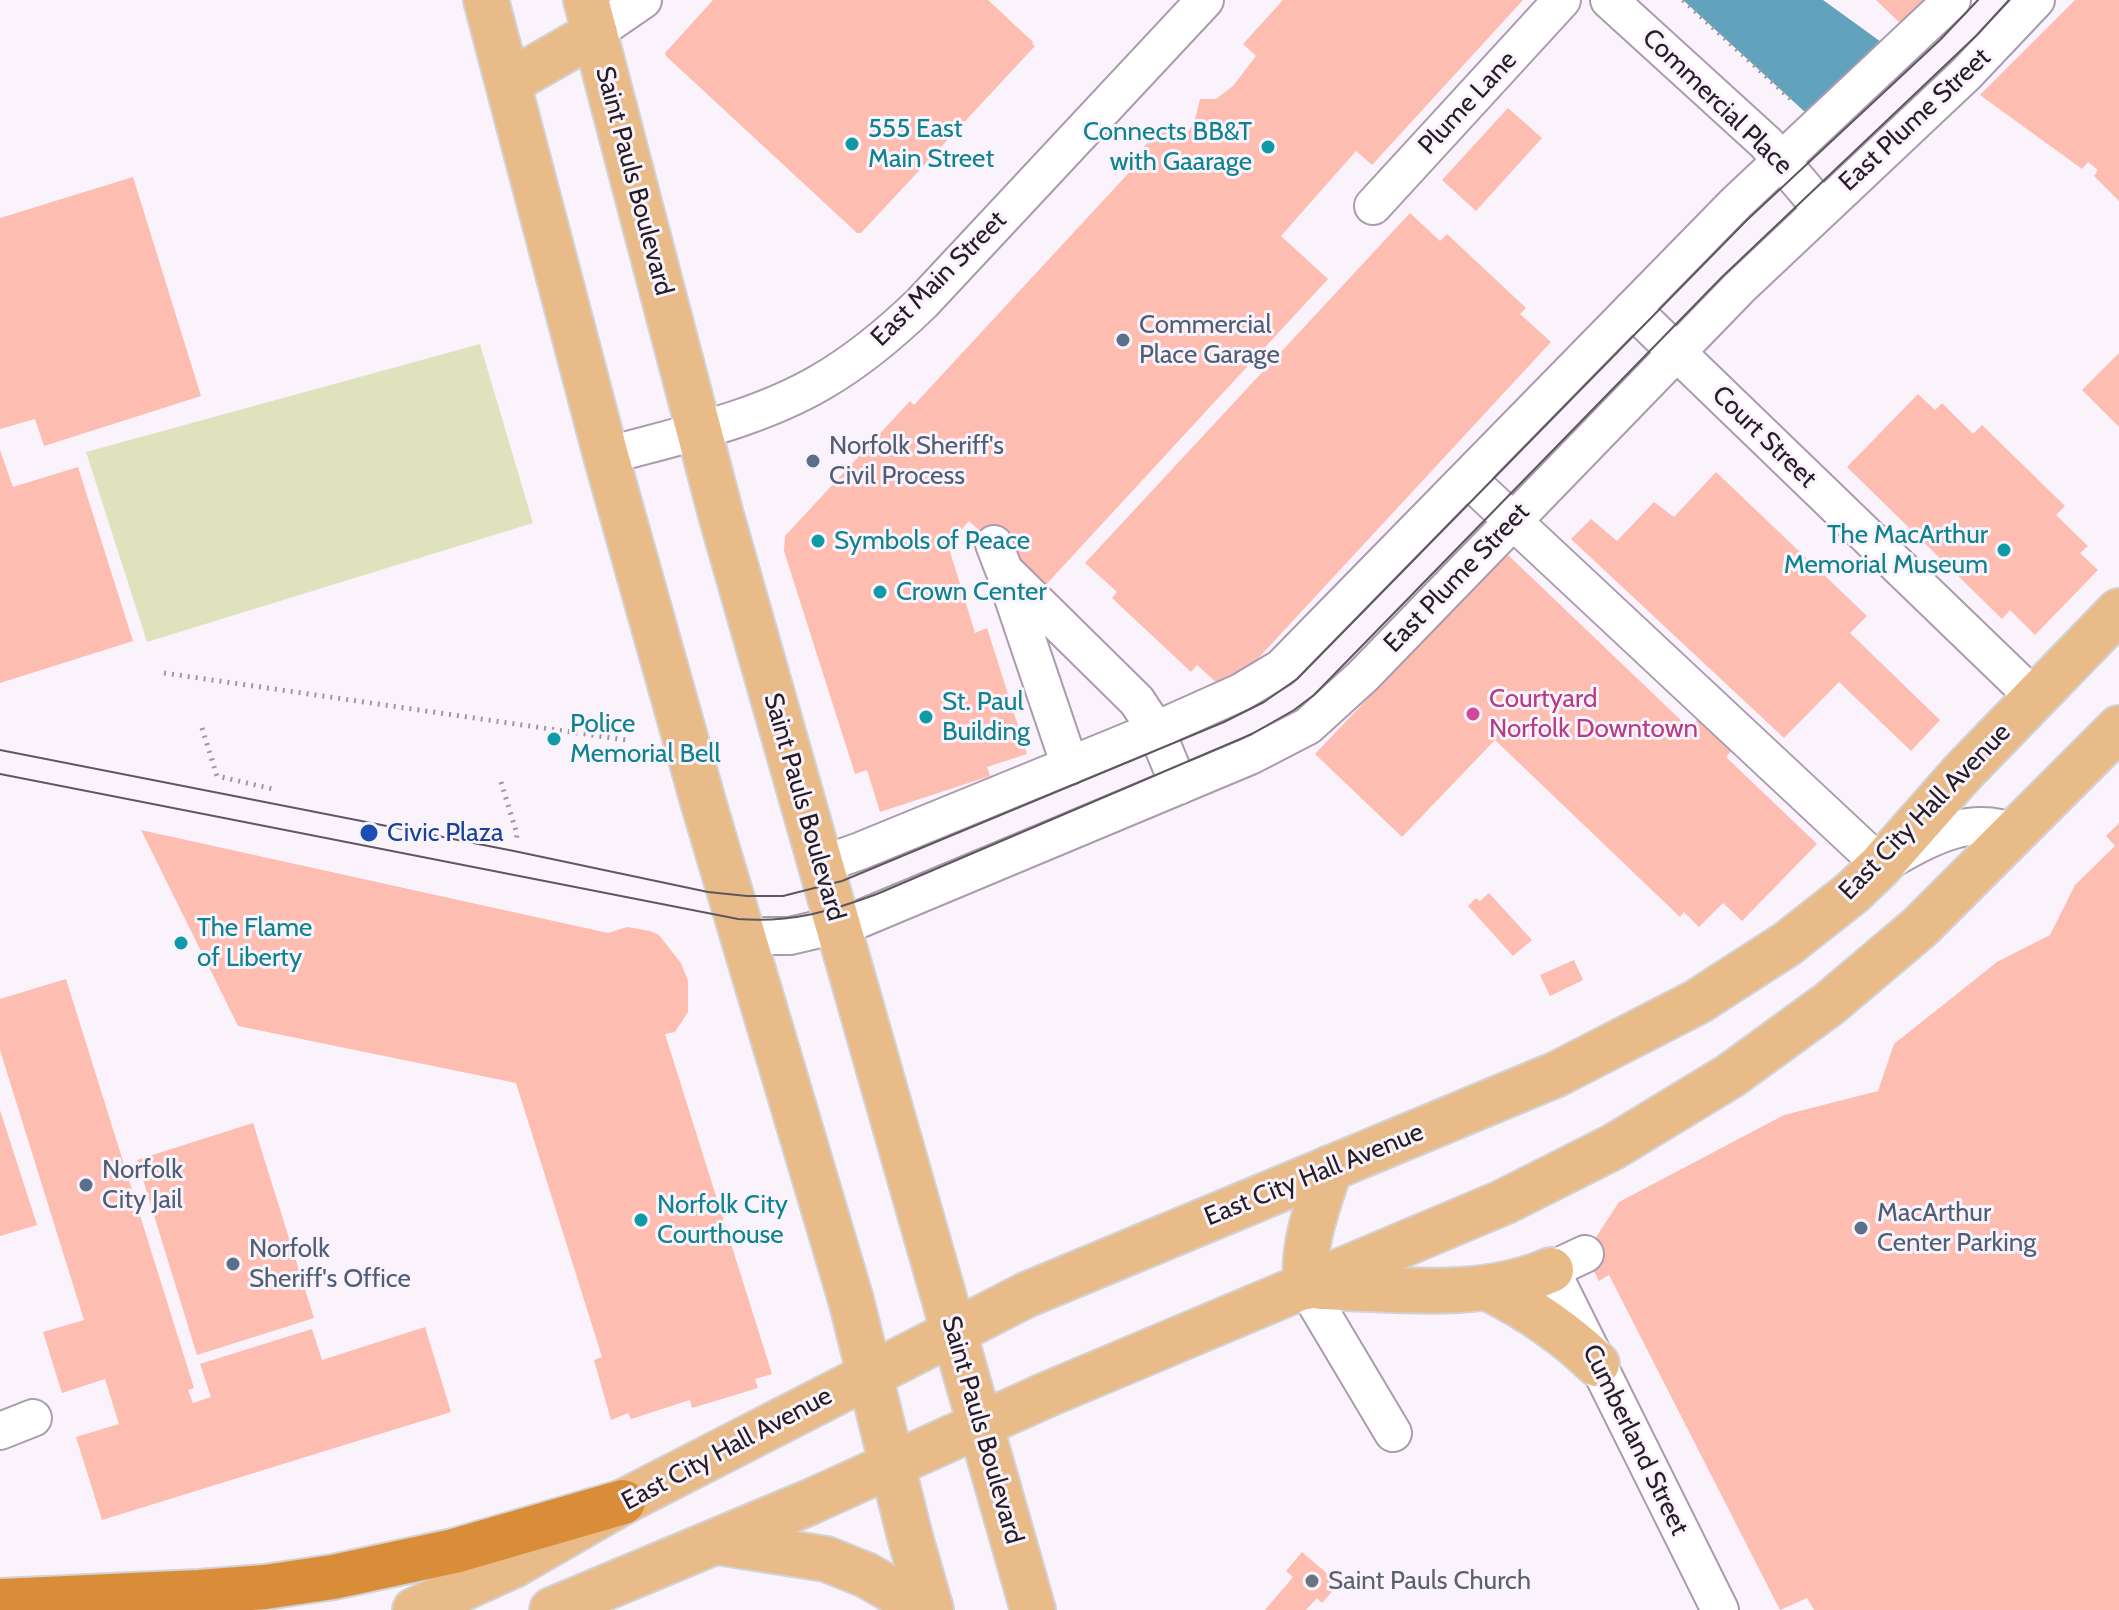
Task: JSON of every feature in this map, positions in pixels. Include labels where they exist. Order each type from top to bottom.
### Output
[{"type":"highway","points":[[0,1601],[199,1592],[333,1577],[454,1551],[623,1502]]},
{"type":"main road","points":[[486,0],[606,456],[742,936],[800,1124],[929,1610]]},
{"type":"main road","points":[[508,83],[591,16]]},
{"type":"main road","name":"Saint Pauls Boulevard","points":[[591,16],[699,430],[1033,1610]]},
{"type":"main road","name":"East City Hall Avenue","points":[[415,1610],[514,1565],[623,1502],[1026,1295],[1557,1074],[1697,1002],[1787,944],[1853,892],[1963,772],[2119,611]]},
{"type":"main road","points":[[552,1610],[717,1542],[980,1425],[1557,1178],[1613,1147],[1730,1076],[1869,971],[1920,927],[2119,728]]},
{"type":"main road","points":[[1306,1287],[1304,1257],[1307,1242],[1330,1168]]},
{"type":"main road","points":[[1306,1287],[1445,1291],[1488,1288],[1568,1262]]},
{"type":"main road","points":[[1488,1288],[1540,1317],[1597,1364]]},
{"type":"main road","points":[[717,1542],[826,1559],[866,1575],[929,1610]]},
{"type":"street","points":[[591,16],[643,0]]},
{"type":"street","name":"East Main Street","points":[[606,456],[699,430],[794,396],[831,376],[886,338],[1205,0]]},
{"type":"street","name":"Plume Lane","points":[[1373,206],[1562,0]]},
{"type":"street","name":"Commercial Place","points":[[1609,0],[1753,131],[1781,159],[1821,208]]},
{"type":"street","points":[[821,865],[1156,730],[1230,697],[1281,668],[1781,159],[1952,0]]},
{"type":"street","name":"East Plume Street","points":[[742,936],[790,936],[838,926],[895,906],[1270,748],[1308,726],[1326,712],[1821,208],[1966,74],[2036,0]]},
{"type":"street","name":"Court Street","points":[[1632,309],[2035,698]]},
{"type":"street","points":[[1467,478],[1881,865],[1929,838],[1954,829],[1979,825],[2016,833]]},
{"type":"street","points":[[1070,766],[999,557],[1130,695],[1156,730],[1179,786]]},
{"type":"street","name":"Cumberland Street","points":[[1568,1262],[1597,1364],[1720,1610]]},
{"type":"street","points":[[1306,1287],[1393,1433]]},
{"type":"street","points":[[0,1431],[33,1418]]},
{"type":"path","points":[[1683,0],[1794,103]]},
{"type":"path","points":[[164,673],[626,740]]},
{"type":"path","points":[[202,728],[217,776],[277,790]]},
{"type":"path","points":[[501,782],[517,834],[516,843]]},
{"type":"green space","points":[[480,344],[533,523],[147,642],[86,452]]},
{"type":"water","points":[[1683,0],[1823,0],[1888,47],[1806,113]]},
{"type":"building","name":"555 East Main Street","points":[[713,0],[988,0],[1035,46],[861,233],[857,233],[666,56],[665,53]]},
{"type":"building","points":[[1283,0],[1523,0],[1372,165],[1356,151],[1281,236],[1328,279],[1042,589],[969,521],[948,545],[975,633],[987,628],[1027,754],[987,767],[990,776],[880,812],[867,770],[855,774],[784,551],[785,536],[910,401],[914,405],[1136,165],[1131,161],[1163,126],[1180,143],[1194,123],[1200,99],[1216,99],[1233,86],[1256,56],[1243,44]]},
{"type":"building","points":[[1876,0],[1927,0],[1901,24]]},
{"type":"building","points":[[2075,0],[2119,0],[2119,201],[2094,176],[2098,170],[2088,162],[2082,169],[1980,95]]},
{"type":"building","points":[[1508,108],[1542,138],[1476,211],[1442,180]]},
{"type":"building","points":[[133,177],[201,396],[44,446],[35,419],[0,429],[0,218]]},
{"type":"building","points":[[1410,213],[1440,241],[1447,234],[1526,308],[1520,314],[1551,342],[1227,692],[1197,665],[1191,672],[1112,598],[1117,592],[1085,563]]},
{"type":"building","points":[[2119,353],[2119,427],[2082,390]]},
{"type":"building","points":[[1918,394],[1935,410],[1942,403],[1973,434],[1982,425],[2065,506],[2056,515],[2088,546],[2080,553],[2098,570],[2035,635],[2010,610],[2002,619],[1847,467]]},
{"type":"building","points":[[0,450],[13,487],[78,467],[133,641],[0,683]]},
{"type":"building","points":[[1716,472],[1867,616],[1850,633],[1940,720],[1911,751],[1839,682],[1784,738],[1571,539],[1591,519],[1617,541],[1654,502],[1674,517]]},
{"type":"building","points":[[1506,553],[1689,728],[1699,718],[1732,750],[1726,757],[1817,844],[1742,921],[1723,903],[1699,927],[1684,912],[1680,917],[1495,740],[1402,837],[1315,754]]},
{"type":"building","name":"MacArthur Center Parking","points":[[2119,823],[2119,1610],[1814,1610],[1807,1598],[1780,1610],[1609,1275],[1599,1281],[1585,1254],[1619,1202],[1784,1115],[1878,1091],[1894,1044],[1997,962],[2050,935],[2075,885],[2115,846],[2106,836]]},
{"type":"building","name":"Norfolk City Courthouse","points":[[141,830],[608,933],[627,927],[659,935],[681,963],[688,981],[688,1012],[675,1032],[665,1034],[772,1374],[755,1379],[758,1388],[692,1408],[690,1400],[631,1419],[628,1413],[611,1420],[594,1360],[602,1357],[516,1083],[238,1026]]},
{"type":"building","points":[[1489,893],[1532,940],[1513,956],[1468,906],[1476,898],[1480,901]]},
{"type":"building","points":[[1574,960],[1583,980],[1550,996],[1540,975]]},
{"type":"building","name":"Norfolk City Jail","points":[[66,979],[194,1388],[188,1390],[193,1403],[211,1397],[200,1364],[312,1329],[322,1360],[425,1327],[451,1412],[102,1520],[76,1437],[119,1424],[105,1379],[62,1393],[43,1332],[84,1320],[0,1050],[0,999]]},
{"type":"building","name":"Norfolk City Jail","points":[[0,1110],[37,1225],[0,1236]]},
{"type":"building","name":"Norfolk Sheriff's Office","points":[[253,1123],[314,1318],[197,1355],[137,1160]]},
{"type":"building","name":"Saint Pauls Church","points":[[1302,1552],[1339,1584],[1322,1603],[1317,1598],[1306,1610],[1265,1610],[1293,1577],[1286,1571]]},
{"type":"tram line","points":[[0,750],[708,892],[783,896],[842,881],[1224,722],[1264,702],[1297,679],[1747,220],[1940,40],[1978,0]]},
{"type":"tram line","points":[[0,774],[738,919],[809,915],[877,894],[1252,734],[1314,695],[1722,277],[1977,35],[2009,0]]},
{"type":"place","name":"555 East Main Street","points":[[852,144]]},
{"type":"place","name":"Connects BB&T with Gaarage","points":[[1268,147]]},
{"type":"place","name":"Commercial Place Garage","points":[[1123,340]]},
{"type":"place","name":"Norfolk Sheriff's Civil Process","points":[[813,461]]},
{"type":"place","name":"Symbols of Peace","points":[[818,541]]},
{"type":"place","name":"The MacArthur Memorial Museum","points":[[2004,550]]},
{"type":"place","name":"Crown Center","points":[[880,592]]},
{"type":"place","name":"Courtyard Norfolk Downtown","points":[[1473,714]]},
{"type":"place","name":"St. Paul Building","points":[[926,717]]},
{"type":"place","name":"Police Memorial Bell","points":[[554,739]]},
{"type":"place","name":"Civic Plaza","points":[[369,833]]},
{"type":"place","name":"The Flame of Liberty","points":[[181,943]]},
{"type":"place","name":"Norfolk City Jail","points":[[86,1185]]},
{"type":"place","name":"Norfolk City Courthouse","points":[[641,1220]]},
{"type":"place","name":"MacArthur Center Parking","points":[[1861,1228]]},
{"type":"place","name":"Norfolk Sheriff's Office","points":[[233,1264]]},
{"type":"place","name":"Saint Pauls Church","points":[[1312,1581]]}]
